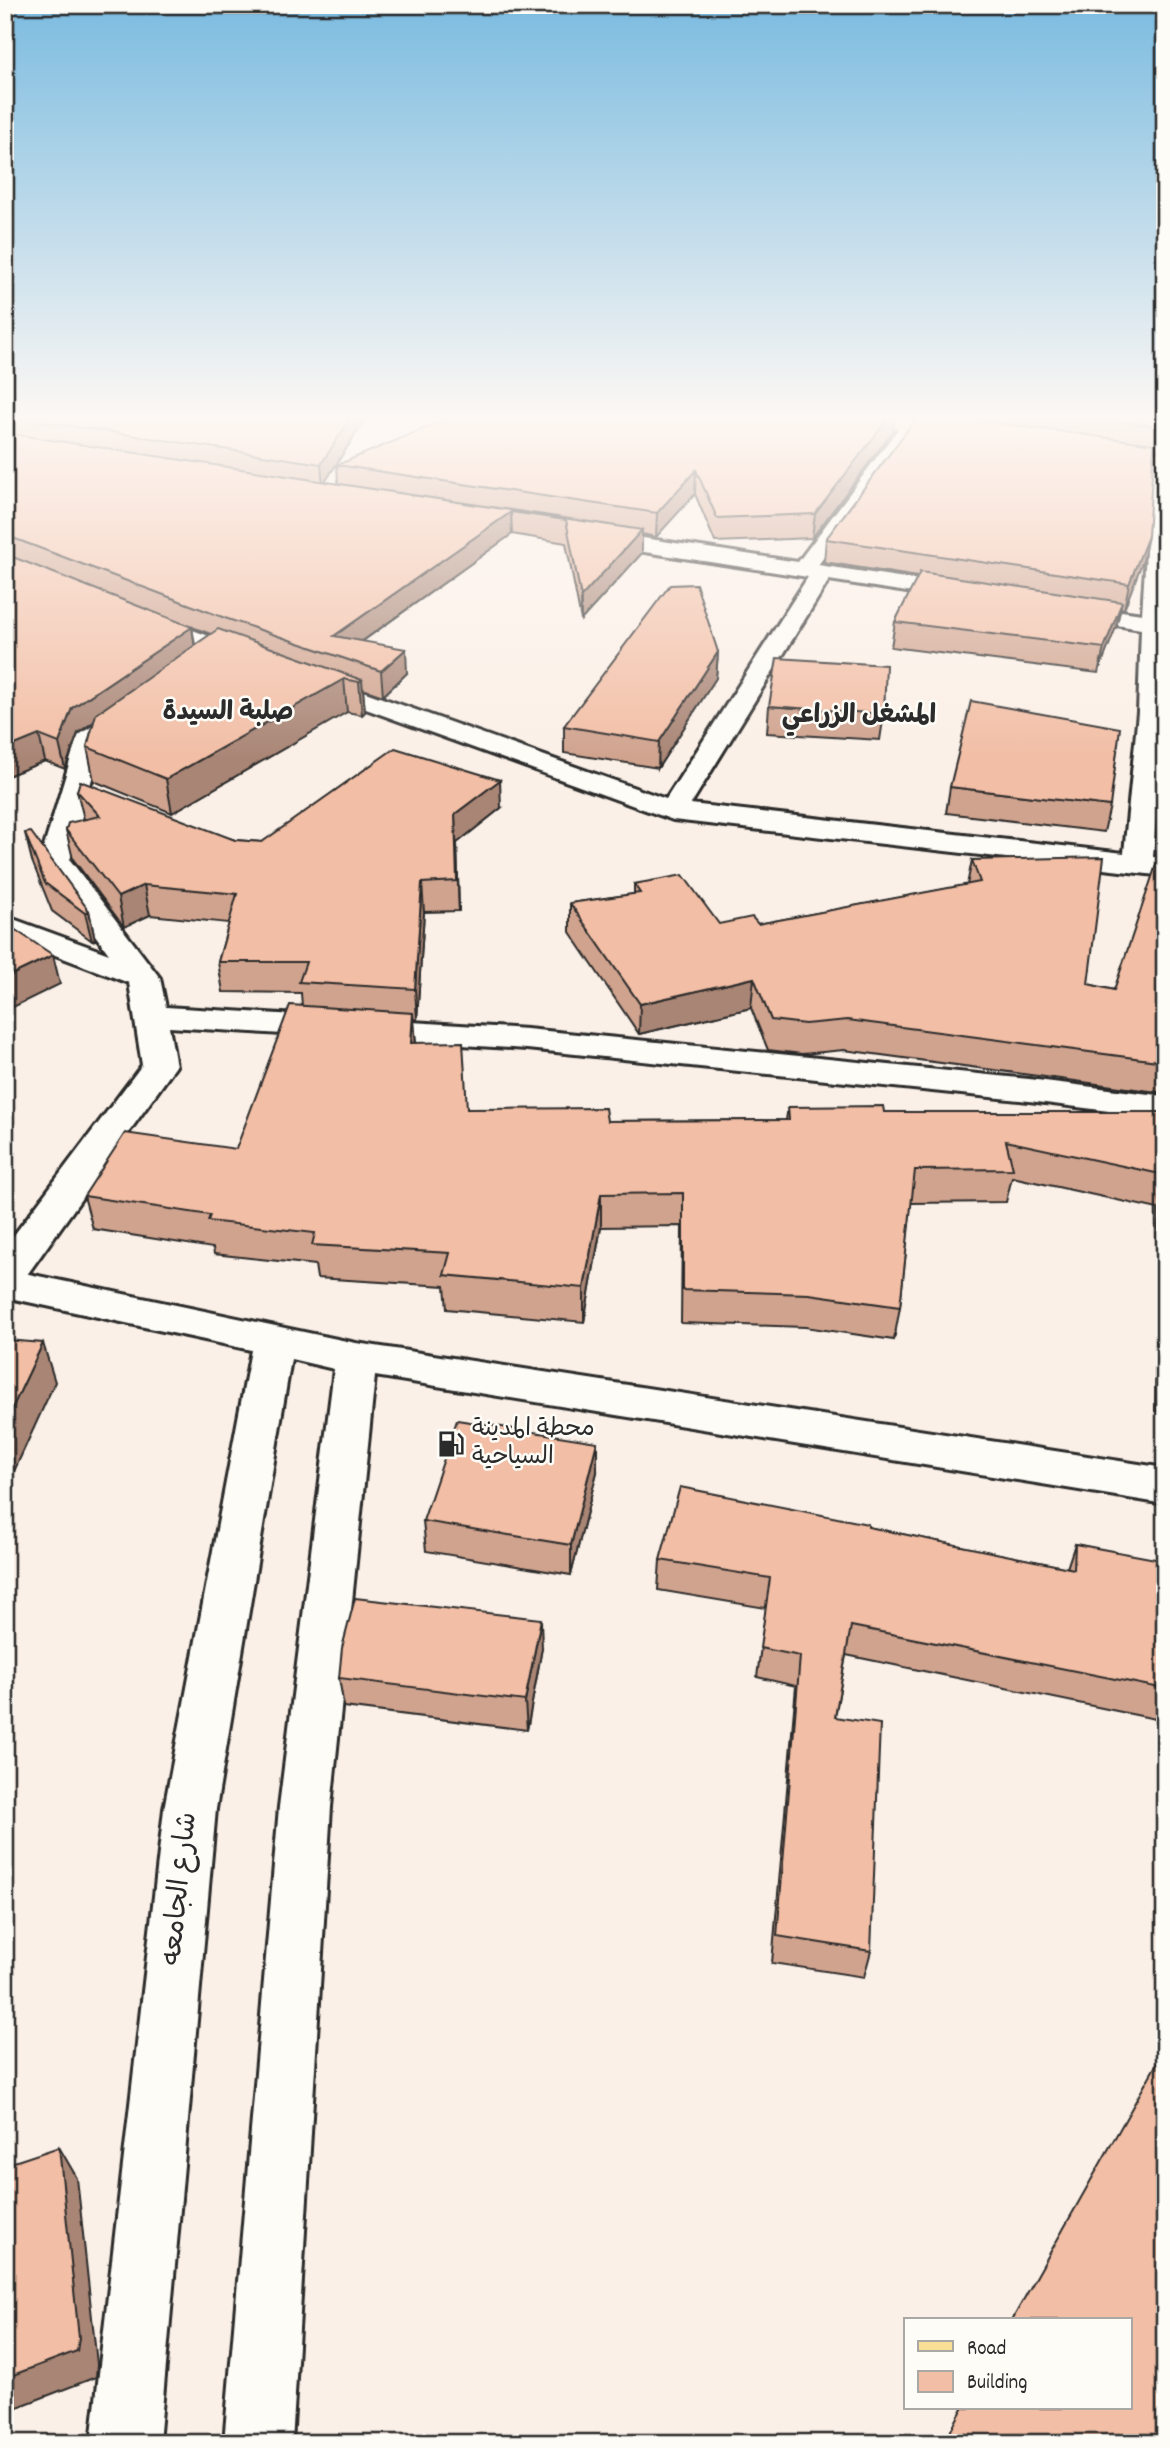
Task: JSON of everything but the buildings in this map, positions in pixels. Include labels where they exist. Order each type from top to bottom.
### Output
[{"type":"street","points":[[673,811],[813,571],[842,530]]},
{"type":"street","points":[[118,609],[219,649],[673,811],[1151,866],[1151,712],[1159,624],[1162,530]]},
{"type":"street","points":[[569,533],[987,598]]},
{"type":"street","points":[[1042,606],[1159,624]]},
{"type":"street","points":[[187,672],[219,649]]},
{"type":"street","points":[[5,1276],[159,1066],[144,978],[55,860],[89,741],[154,695]]},
{"type":"street","points":[[5,925],[144,978]]},
{"type":"street","points":[[150,1016],[527,1039],[1028,1090],[1165,1107]]},
{"type":"street","points":[[5,1283],[356,1358],[1165,1486]]},
{"type":"street","name":"شارع الجامعه","points":[[125,2443],[190,1809],[273,1341]]},
{"type":"street","points":[[258,2443],[305,1807],[356,1358]]},
{"type":"place","name":"محطة المدينة السياحية","points":[[451,1444]]},
{"type":"district","name":"صلبة السيدة","points":[[228,713]]},
{"type":"district","name":"المشغل الزراعي","points":[[859,716]]}]
